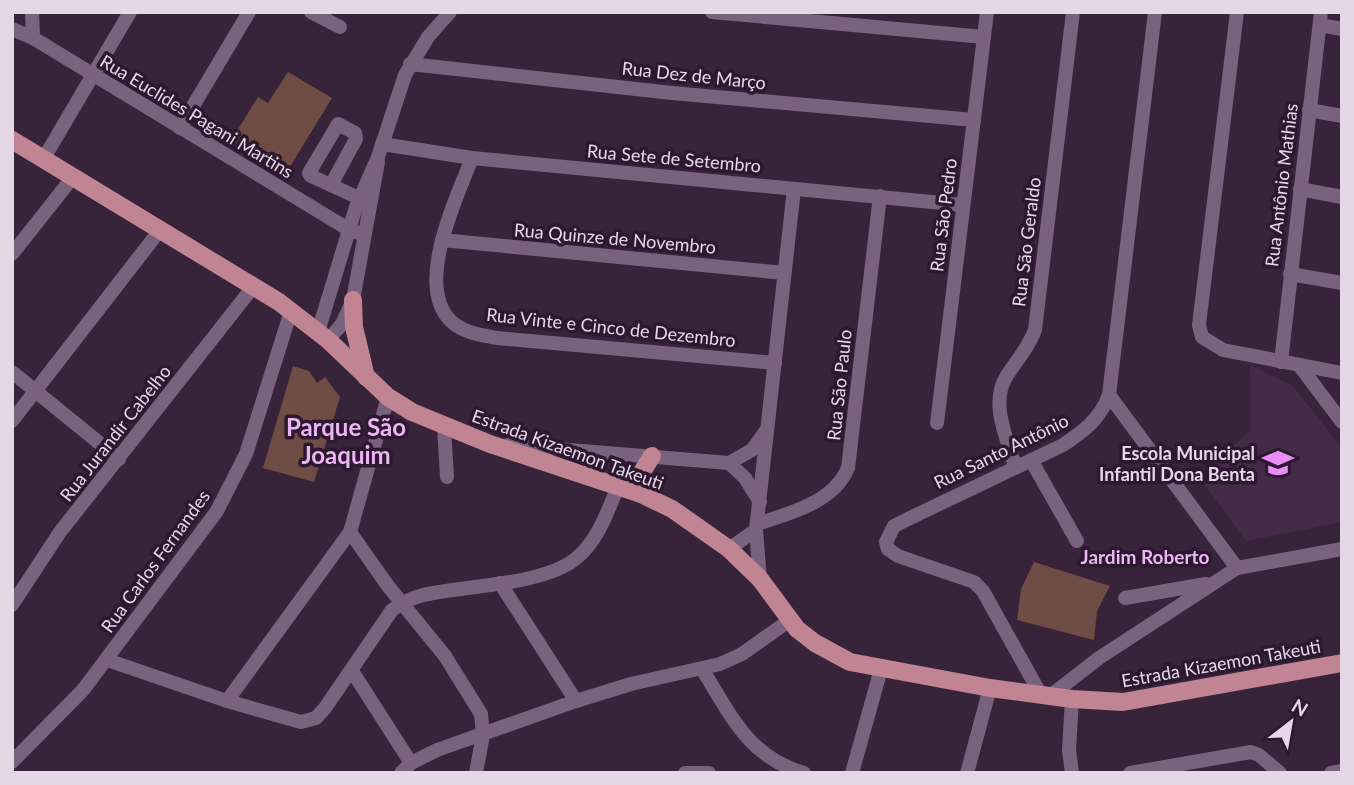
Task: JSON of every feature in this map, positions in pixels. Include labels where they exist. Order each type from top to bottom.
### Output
[{"type":"main road","name":"Estrada Kizaemon Takeuti","points":[[12,141],[44,158],[291,311],[323,336],[388,397],[444,427],[641,494],[672,509],[729,549],[760,579],[790,620],[832,653],[881,669],[990,688],[1072,699],[1123,702],[1342,663]]},
{"type":"main road","points":[[353,300],[354,327],[366,377]]},
{"type":"main road","points":[[641,494],[640,475],[652,456]]},
{"type":"street","points":[[32,12],[33,38]]},
{"type":"street","points":[[118,12],[120,30]]},
{"type":"street","points":[[44,158],[130,12]]},
{"type":"street","points":[[180,128],[249,12]]},
{"type":"street","points":[[312,12],[340,27]]},
{"type":"street","points":[[323,336],[348,229],[380,151],[410,64],[428,37],[450,12]]},
{"type":"street","points":[[712,12],[984,37]]},
{"type":"street","name":"Rua São Pedro","points":[[937,423],[987,12]]},
{"type":"street","name":"Rua São Geraldo","points":[[1015,466],[998,404],[1000,389],[1022,357],[1035,330],[1073,12]]},
{"type":"street","name":"Rua Santo Antônio","points":[[1046,695],[983,591],[974,582],[898,556],[888,549],[886,542],[894,526],[1083,432],[1096,419],[1109,395],[1155,12]]},
{"type":"street","points":[[1237,12],[1199,325],[1202,337],[1223,350],[1342,373]]},
{"type":"street","points":[[1321,18],[1342,29]]},
{"type":"street","name":"Rua Antônio Mathias","points":[[1280,362],[1321,18]]},
{"type":"street","name":"Rua Euclides Pagani Martins","points":[[12,29],[33,38],[348,229],[364,235]]},
{"type":"street","name":"Rua Dez de Março","points":[[410,64],[672,93],[974,120]]},
{"type":"street","points":[[1309,110],[1342,116]]},
{"type":"street","points":[[323,336],[342,324],[353,300],[364,235],[376,188],[380,151]]},
{"type":"street","name":"Rua Sete de Setembro","points":[[380,151],[963,205]]},
{"type":"street","name":"Rua Vinte e Cinco de Dezembro","points":[[472,158],[442,240],[437,292],[442,309],[461,329],[497,338],[775,363]]},
{"type":"street","points":[[12,254],[74,177]]},
{"type":"street","points":[[331,185],[359,198]]},
{"type":"street","points":[[760,579],[757,527],[794,189]]},
{"type":"street","points":[[1300,189],[1342,197]]},
{"type":"street","name":"Rua São Paulo","points":[[729,549],[757,527],[822,498],[836,487],[848,468],[880,196]]},
{"type":"street","points":[[12,421],[160,230]]},
{"type":"street","name":"Rua Quinze de Novembro","points":[[442,240],[784,273]]},
{"type":"street","points":[[1290,274],[1342,283]]},
{"type":"street","name":"Rua Jurandir Cabelho","points":[[12,606],[43,556],[253,287]]},
{"type":"street","name":"Rua Carlos Fernandes","points":[[12,762],[75,699],[107,660],[229,491],[246,454],[291,311]]},
{"type":"street","points":[[1299,365],[1342,422]]},
{"type":"street","points":[[12,372],[119,459]]},
{"type":"street","points":[[1109,395],[1237,568]]},
{"type":"street","points":[[227,701],[350,532],[388,397]]},
{"type":"street","points":[[444,427],[447,477]]},
{"type":"street","points":[[490,444],[729,463],[752,450],[766,431]]},
{"type":"street","points":[[1031,460],[1077,541]]},
{"type":"street","points":[[729,463],[745,478],[761,503]]},
{"type":"street","points":[[107,660],[227,701],[301,722],[310,721],[325,708],[392,610],[416,596],[500,583],[552,570],[575,559],[592,541],[618,486]]},
{"type":"street","points":[[350,532],[445,656],[481,714],[483,735],[476,773]]},
{"type":"street","points":[[1046,695],[1237,568],[1342,549]]},
{"type":"street","points":[[500,583],[576,701]]},
{"type":"street","points":[[1125,598],[1211,583]]},
{"type":"street","points":[[352,671],[406,768],[437,750],[576,701],[656,677],[702,669],[742,654],[790,620]]},
{"type":"street","points":[[1009,691],[1025,664]]},
{"type":"street","points":[[702,669],[757,750],[773,761],[804,773]]},
{"type":"street","points":[[852,773],[881,669]]},
{"type":"street","points":[[967,773],[990,688]]},
{"type":"street","points":[[1072,699],[1069,750],[1072,773]]},
{"type":"street","points":[[1130,773],[1251,752],[1259,755],[1280,773]]},
{"type":"street","points":[[1331,773],[1342,771]]},
{"type":"street","points":[[685,773],[709,773]]},
{"type":"shaded area","name":"Escola Municipal Infantil Dona Benta","points":[[1250,365],[1293,386],[1342,448],[1342,522],[1246,541],[1199,477],[1251,430]]},
{"type":"building","points":[[288,72],[332,98],[285,175],[230,142],[258,97],[268,103]]},
{"type":"building","points":[[293,366],[309,371],[317,383],[325,377],[340,397],[314,482],[263,468]]},
{"type":"building","points":[[1034,562],[1110,586],[1097,611],[1094,640],[1017,620],[1021,589]]},
{"type":"place","name":"Escola Municipal Infantil Dona Benta","points":[[1278,463]]},
{"type":"district","name":"Parque São Joaquim","points":[[346,440]]},
{"type":"district","name":"Jardim Roberto","points":[[1145,556]]}]
